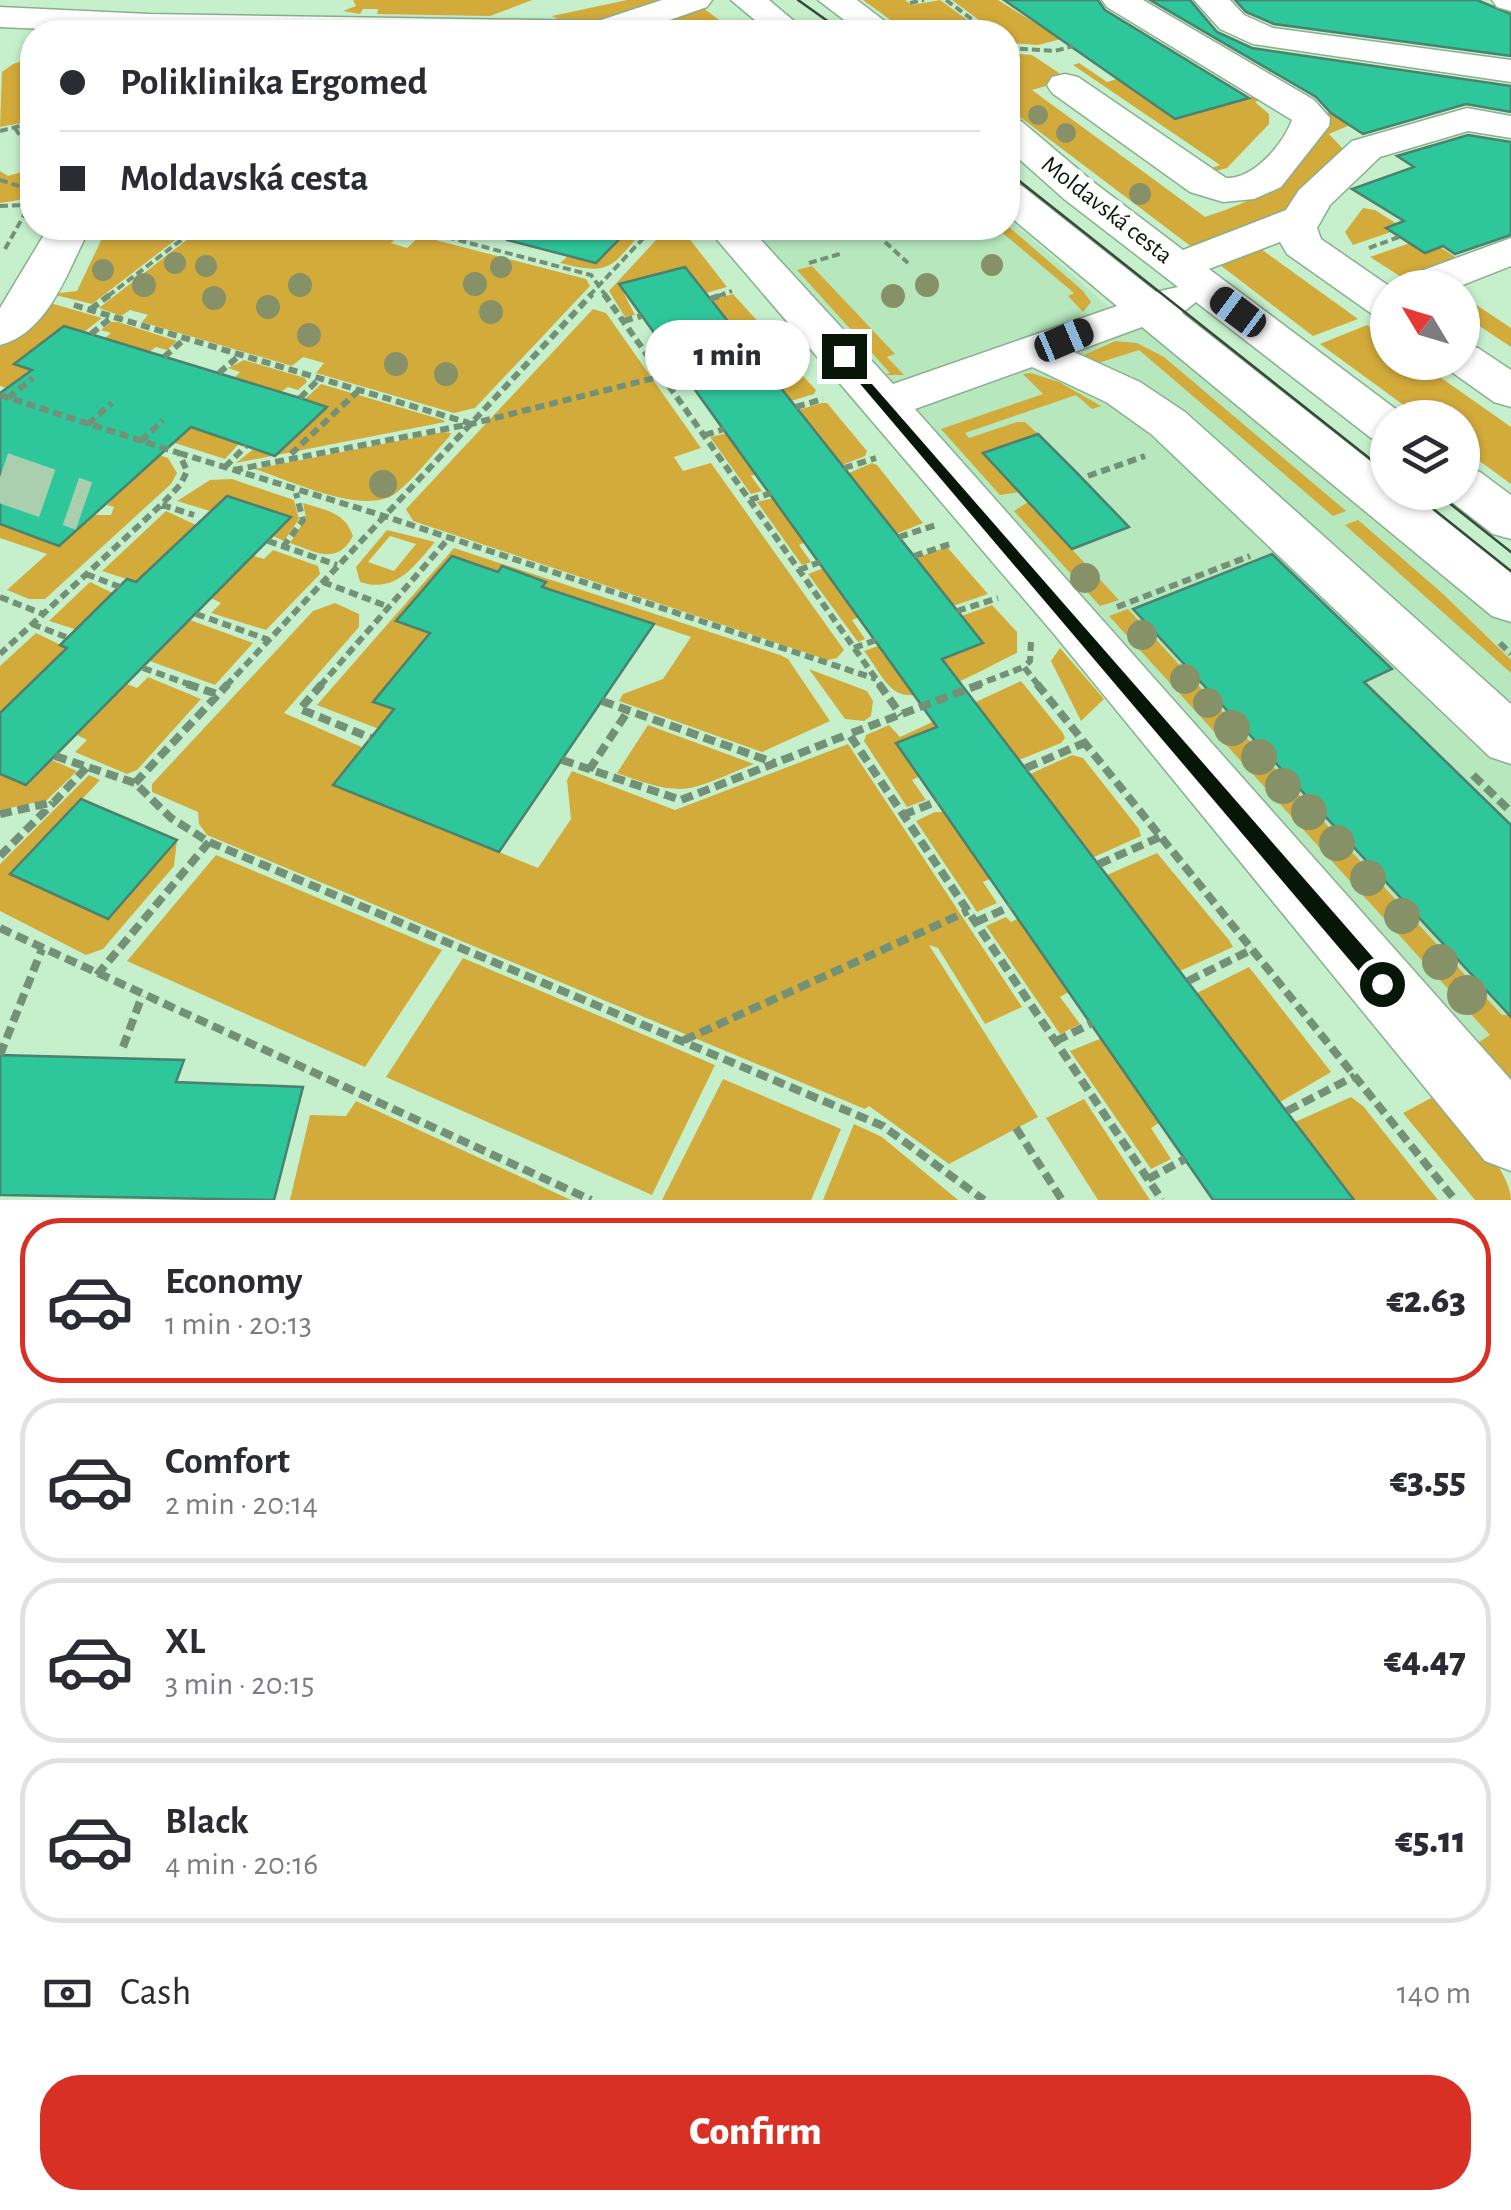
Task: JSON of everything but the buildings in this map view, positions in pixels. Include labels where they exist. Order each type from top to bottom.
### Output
[{"type":"street","points":[[748,0],[774,20]]},
{"type":"street","points":[[835,0],[864,20]]},
{"type":"street","points":[[1060,68],[1204,184],[1228,190],[1250,189],[1265,182],[1310,126],[1312,118],[1119,0]]},
{"type":"street","points":[[1211,0],[1232,22],[1265,37],[1511,71]]},
{"type":"street","points":[[642,20],[682,3]]},
{"type":"street","points":[[0,17],[156,12],[294,20]]},
{"type":"street","points":[[1370,284],[1302,245],[1296,228],[1313,198],[1366,149],[1466,120],[1511,127]]},
{"type":"street","name":"Moldavská cesta","points":[[1020,140],[1078,190],[1370,413]]},
{"type":"street","name":"Moldavská cesta","points":[[1020,205],[1511,602]]},
{"type":"street","points":[[1193,278],[1301,220]]},
{"type":"street","points":[[0,332],[26,310],[63,240]]},
{"type":"street","points":[[737,240],[1045,635],[1511,1135]]},
{"type":"street","points":[[1458,270],[1502,252]]},
{"type":"street","name":"Moldavská cesta","points":[[878,422],[1036,352],[1149,308],[1193,278]]},
{"type":"street","points":[[1036,352],[1146,406],[1296,538],[1511,740]]},
{"type":"street","points":[[1480,370],[1511,392]]},
{"type":"street","points":[[1480,498],[1511,521]]},
{"type":"path","points":[[910,4],[924,0]]},
{"type":"path","points":[[946,0],[973,20]]},
{"type":"path","points":[[1020,52],[1060,68]]},
{"type":"path","points":[[0,131],[20,127]]},
{"type":"path","points":[[15,128],[20,136]]},
{"type":"path","points":[[1,256],[20,221]]},
{"type":"path","points":[[90,310],[180,240]]},
{"type":"path","points":[[457,240],[591,276],[901,715]]},
{"type":"path","points":[[472,244],[476,240]]},
{"type":"path","points":[[135,783],[643,240]]},
{"type":"path","points":[[884,242],[908,263]]},
{"type":"path","points":[[551,264],[561,254]]},
{"type":"path","points":[[710,299],[740,288]]},
{"type":"path","points":[[72,304],[470,424]]},
{"type":"path","points":[[624,321],[641,316]]},
{"type":"path","points":[[90,334],[112,317]]},
{"type":"path","points":[[750,350],[784,338],[773,326]]},
{"type":"path","points":[[164,356],[186,338]]},
{"type":"path","points":[[219,373],[240,355]]},
{"type":"path","points":[[229,468],[470,424],[682,371]]},
{"type":"path","points":[[4,397],[33,378]]},
{"type":"path","points":[[300,398],[320,378]]},
{"type":"path","points":[[796,407],[832,396],[820,382]]},
{"type":"path","points":[[288,457],[359,390]]},
{"type":"path","points":[[4,397],[296,492],[384,516],[876,679]]},
{"type":"path","points":[[88,424],[112,403]]},
{"type":"path","points":[[140,441],[164,420]]},
{"type":"path","points":[[844,468],[882,456],[878,422]]},
{"type":"path","points":[[704,435],[724,429]]},
{"type":"path","points":[[229,468],[246,446]]},
{"type":"path","points":[[0,654],[181,484],[187,471],[179,453]]},
{"type":"path","points":[[283,547],[303,520],[296,492]]},
{"type":"path","points":[[750,500],[770,493]]},
{"type":"path","points":[[161,505],[194,515]]},
{"type":"path","points":[[914,556],[956,542],[929,510]]},
{"type":"path","points":[[899,538],[940,523]]},
{"type":"path","points":[[371,738],[300,709],[449,538]]},
{"type":"path","points":[[562,760],[681,800],[1024,667],[1045,635],[1296,538]]},
{"type":"path","points":[[268,541],[338,566]]},
{"type":"path","points":[[799,570],[820,562]]},
{"type":"path","points":[[86,574],[120,586]]},
{"type":"path","points":[[322,582],[389,607]]},
{"type":"path","points":[[990,583],[1011,607]]},
{"type":"path","points":[[956,610],[1002,597]]},
{"type":"path","points":[[0,598],[43,614]]},
{"type":"path","points":[[196,614],[269,640]]},
{"type":"path","points":[[32,624],[66,637]]},
{"type":"path","points":[[854,648],[876,640]]},
{"type":"path","points":[[1024,667],[1455,1200]]},
{"type":"path","points":[[143,668],[218,694]]},
{"type":"path","points":[[602,701],[775,764]]},
{"type":"path","points":[[589,770],[628,711]]},
{"type":"path","points":[[849,734],[1162,1200]]},
{"type":"path","points":[[1026,768],[1085,743]]},
{"type":"path","points":[[56,756],[135,783],[171,818],[209,842],[883,1126],[984,1200]]},
{"type":"path","points":[[0,856],[88,768]]},
{"type":"path","points":[[904,815],[938,801]]},
{"type":"path","points":[[0,814],[54,802]]},
{"type":"path","points":[[1099,864],[1160,837]]},
{"type":"path","points":[[98,974],[209,842]]},
{"type":"path","points":[[976,922],[1011,906]]},
{"type":"path","points":[[682,1041],[968,911]]},
{"type":"path","points":[[0,928],[592,1200]]},
{"type":"path","points":[[0,1055],[42,949]]},
{"type":"path","points":[[1188,981],[1253,950]]},
{"type":"path","points":[[123,1048],[142,996]]},
{"type":"path","points":[[1056,1042],[1092,1024]]},
{"type":"path","points":[[1287,1112],[1355,1076]]},
{"type":"path","points":[[1016,1128],[1062,1200]]},
{"type":"path","points":[[1148,1179],[1185,1160]]},
{"type":"shaded area","points":[[353,0],[532,0],[490,16],[377,14],[378,9],[363,9],[360,14],[343,11],[356,6]]},
{"type":"shaded area","points":[[627,0],[668,0],[614,20],[561,20],[552,16]]},
{"type":"shaded area","points":[[863,0],[905,0],[912,5],[940,0],[968,20],[890,20]]},
{"type":"shaded area","points":[[952,0],[998,0],[1061,39],[1038,45],[1020,44],[1020,20],[979,20]]},
{"type":"shaded area","points":[[698,4],[719,20],[661,20]]},
{"type":"shaded area","points":[[1020,54],[1032,55],[1065,77],[1032,90],[1205,217],[1265,192],[1282,180],[1309,151],[1328,112],[1350,125],[1329,134],[1346,152],[1291,210],[1197,251],[1020,117]]},
{"type":"shaded area","points":[[20,62],[20,123],[0,127],[2,72]]},
{"type":"shaded area","points":[[1079,63],[1107,82],[1120,78],[1175,119],[1256,96],[1266,98],[1255,102],[1269,114],[1269,124],[1227,168],[1205,174],[1201,172],[1220,165],[1073,65]]},
{"type":"shaded area","points":[[0,171],[8,176],[20,172],[20,200],[0,203]]},
{"type":"shaded area","points":[[1363,208],[1375,210],[1397,224],[1386,228],[1391,232],[1353,245],[1345,232]]},
{"type":"shaded area","points":[[1020,229],[1120,317],[1149,308],[1370,487],[1370,510],[1398,510],[1511,602],[1511,1135],[869,383],[739,240],[1020,240]]},
{"type":"shaded area","points":[[1020,236],[1083,291],[1091,302],[1083,312],[1068,296],[1074,293],[1011,240],[1020,240]]},
{"type":"shaded area","points":[[101,240],[175,240],[92,304],[51,294],[77,291]]},
{"type":"shaded area","points":[[187,240],[394,240],[391,243],[407,248],[416,240],[435,240],[586,279],[590,286],[475,408],[454,413],[316,373],[324,363],[303,357],[292,366],[142,322],[148,315],[130,310],[121,316],[99,308]]},
{"type":"shaded area","points":[[617,240],[635,240],[618,259],[602,268],[560,263],[568,256],[596,263]]},
{"type":"shaded area","points":[[656,240],[690,240],[727,287],[706,293],[685,267],[619,284],[635,315],[625,317],[609,291]]},
{"type":"shaded area","points":[[1410,243],[1425,253],[1440,247],[1463,262],[1441,270],[1390,270],[1370,257]]},
{"type":"shaded area","points":[[1261,249],[1358,319],[1313,336],[1220,265]]},
{"type":"shaded area","points":[[812,266],[895,354],[887,357],[904,375],[885,375],[890,373],[797,270]]},
{"type":"shaded area","points":[[733,294],[770,335],[768,338],[746,345],[711,300]]},
{"type":"shaded area","points":[[47,302],[102,318],[84,332],[63,326],[15,363],[32,370],[10,389],[0,386],[0,342]]},
{"type":"shaded area","points":[[1480,307],[1511,328],[1511,347],[1480,326]]},
{"type":"shaded area","points":[[593,309],[606,313],[701,448],[674,457],[683,471],[711,463],[844,650],[837,658],[828,660],[413,521],[406,509]]},
{"type":"shaded area","points":[[111,322],[177,341],[167,350],[156,347],[149,352],[105,338],[111,333],[101,330]]},
{"type":"shaded area","points":[[1367,325],[1370,380],[1444,380],[1473,400],[1397,400],[1320,344]]},
{"type":"shaded area","points":[[1115,341],[1137,343],[1164,357],[1346,511],[1333,516],[1139,350],[1095,364],[1082,356]]},
{"type":"shaded area","points":[[775,346],[816,390],[814,394],[791,401],[752,352]]},
{"type":"shaded area","points":[[244,360],[305,378],[307,382],[298,390],[288,387],[281,392],[234,378],[240,372],[228,368]]},
{"type":"shaded area","points":[[1023,374],[1059,382],[1101,406],[1092,409],[1076,395],[965,433],[969,438],[1025,422],[1038,434],[983,453],[1019,492],[1000,495],[941,429],[1043,394]]},
{"type":"shaded area","points":[[321,384],[445,422],[236,463],[261,443],[282,449],[327,407],[305,399]]},
{"type":"shaded area","points":[[0,402],[168,458],[177,473],[171,484],[45,599],[29,599],[7,590],[47,554],[0,538],[0,524],[59,545],[95,515],[111,515],[114,507],[107,505],[114,497]]},
{"type":"shaded area","points":[[827,403],[867,451],[865,456],[842,465],[798,410]]},
{"type":"shaded area","points":[[1480,405],[1511,427],[1511,484],[1480,461]]},
{"type":"shaded area","points":[[179,416],[245,437],[225,459],[153,436]]},
{"type":"shaded area","points":[[451,433],[417,473],[396,493],[382,499],[347,499],[255,469]]},
{"type":"shaded area","points":[[728,433],[757,474],[751,476],[762,491],[751,494],[710,437]]},
{"type":"shaded area","points":[[872,463],[923,523],[896,534],[849,473]]},
{"type":"shaded area","points":[[232,479],[294,500],[299,519],[284,541],[273,536],[290,517],[227,496],[210,511],[177,501],[210,480]]},
{"type":"shaded area","points":[[774,498],[806,542],[799,545],[811,562],[802,565],[757,502]]},
{"type":"shaded area","points":[[1028,502],[1119,600],[1100,606],[1014,511]]},
{"type":"shaded area","points":[[303,503],[333,513],[345,522],[353,536],[347,545],[333,554],[325,554],[290,543],[306,518]]},
{"type":"shaded area","points":[[166,511],[196,525],[136,582],[102,571]]},
{"type":"shaded area","points":[[1358,520],[1511,660],[1511,673],[1345,525]]},
{"type":"shaded area","points":[[387,530],[435,542],[394,581],[373,585],[360,582],[356,567]],"holes":[[[390,536],[416,544],[394,571],[368,562]]]},
{"type":"shaded area","points":[[947,547],[988,594],[953,606],[915,558]]},
{"type":"shaded area","points":[[454,548],[780,655],[788,659],[830,721],[762,752],[619,701],[623,694],[663,679],[691,637],[594,604],[518,618],[545,581],[503,567],[498,572],[458,558],[431,589],[424,587],[396,620],[430,633],[374,701],[395,709],[379,729],[317,705]]},
{"type":"shaded area","points":[[273,550],[318,566],[320,574],[266,630],[211,613],[221,603],[211,598],[254,556],[264,559]]},
{"type":"shaded area","points":[[824,568],[859,617],[852,620],[865,639],[858,642],[808,574]]},
{"type":"shaded area","points":[[90,582],[121,597],[84,632],[49,621]]},
{"type":"shaded area","points":[[335,603],[359,614],[359,627],[284,713],[364,748],[433,825],[538,868],[571,819],[567,780],[572,771],[675,810],[848,744],[1022,1007],[985,1024],[938,948],[929,945],[1038,1117],[949,1164],[869,1106],[865,1109],[207,835],[199,824],[198,812],[152,792],[152,784],[313,611]]},
{"type":"shaded area","points":[[992,605],[1017,632],[1017,653],[941,689],[925,694],[899,693],[884,680],[864,651]]},
{"type":"shaded area","points":[[1128,609],[1502,1015],[1511,1015],[1511,1077],[1464,1052],[1490,1035],[1109,616]]},
{"type":"shaded area","points":[[190,620],[253,643],[215,685],[150,661]]},
{"type":"shaded area","points":[[36,633],[67,648],[0,713],[0,666]]},
{"type":"shaded area","points":[[1060,648],[1104,699],[1081,721],[1051,661]]},
{"type":"shaded area","points":[[809,669],[867,691],[873,701],[871,716],[864,721],[845,719]]},
{"type":"shaded area","points":[[148,677],[201,699],[137,770],[127,774],[75,752],[87,740],[77,735],[127,684],[137,688]]},
{"type":"shaded area","points":[[1021,681],[1063,733],[1061,743],[1019,760],[980,710],[897,742],[920,776],[912,780],[926,800],[907,807],[864,741],[866,735],[889,725],[900,737]]},
{"type":"shaded area","points":[[648,725],[754,764],[700,786],[673,789],[617,773]]},
{"type":"shaded area","points":[[1072,755],[1083,758],[1141,836],[1094,857],[1030,774]]},
{"type":"shaded area","points":[[52,760],[77,771],[47,800],[0,810],[0,774],[27,786]]},
{"type":"shaded area","points":[[89,775],[100,780],[11,875],[108,919],[177,840],[174,866],[103,949],[86,955],[0,911],[0,864]]},
{"type":"shaded area","points":[[935,812],[946,812],[992,878],[983,882],[997,903],[977,912],[916,821]]},
{"type":"shaded area","points":[[1157,853],[1233,947],[1180,971],[1107,875]]},
{"type":"shaded area","points":[[216,855],[442,950],[365,1067],[127,961]]},
{"type":"shaded area","points":[[1006,917],[1011,922],[1019,918],[1070,991],[1060,997],[1080,1024],[1060,1034],[986,926]]},
{"type":"shaded area","points":[[463,958],[715,1065],[652,1195],[386,1077]]},
{"type":"shaded area","points":[[1249,967],[1331,1072],[1280,1102],[1197,993]]},
{"type":"shaded area","points":[[1102,1038],[1160,1122],[1151,1128],[1171,1159],[1151,1169],[1070,1051]]},
{"type":"shaded area","points":[[723,1079],[841,1129],[811,1200],[662,1200]]},
{"type":"shaded area","points":[[1351,1097],[1363,1106],[1438,1200],[1354,1200],[1295,1122]]},
{"type":"shaded area","points":[[1433,1097],[1493,1159],[1509,1187],[1511,1200],[1475,1200],[1403,1113]]},
{"type":"shaded area","points":[[1084,1099],[1150,1200],[1098,1200],[1046,1118]]},
{"type":"shaded area","points":[[356,1101],[571,1200],[290,1200],[310,1115],[346,1116]]},
{"type":"shaded area","points":[[854,1124],[882,1137],[958,1200],[823,1200]]},
{"type":"tunnel","points":[[0,477],[84,506]]},
{"type":"tram line","points":[[798,0],[826,20]]},
{"type":"tram line","points":[[1020,182],[1370,459]]},
{"type":"tram line","points":[[1435,510],[1511,571]]},
{"type":"tram line","points":[[1458,510],[1511,552]]},
{"type":"route","points":[[844,356],[1382,984]]}]
